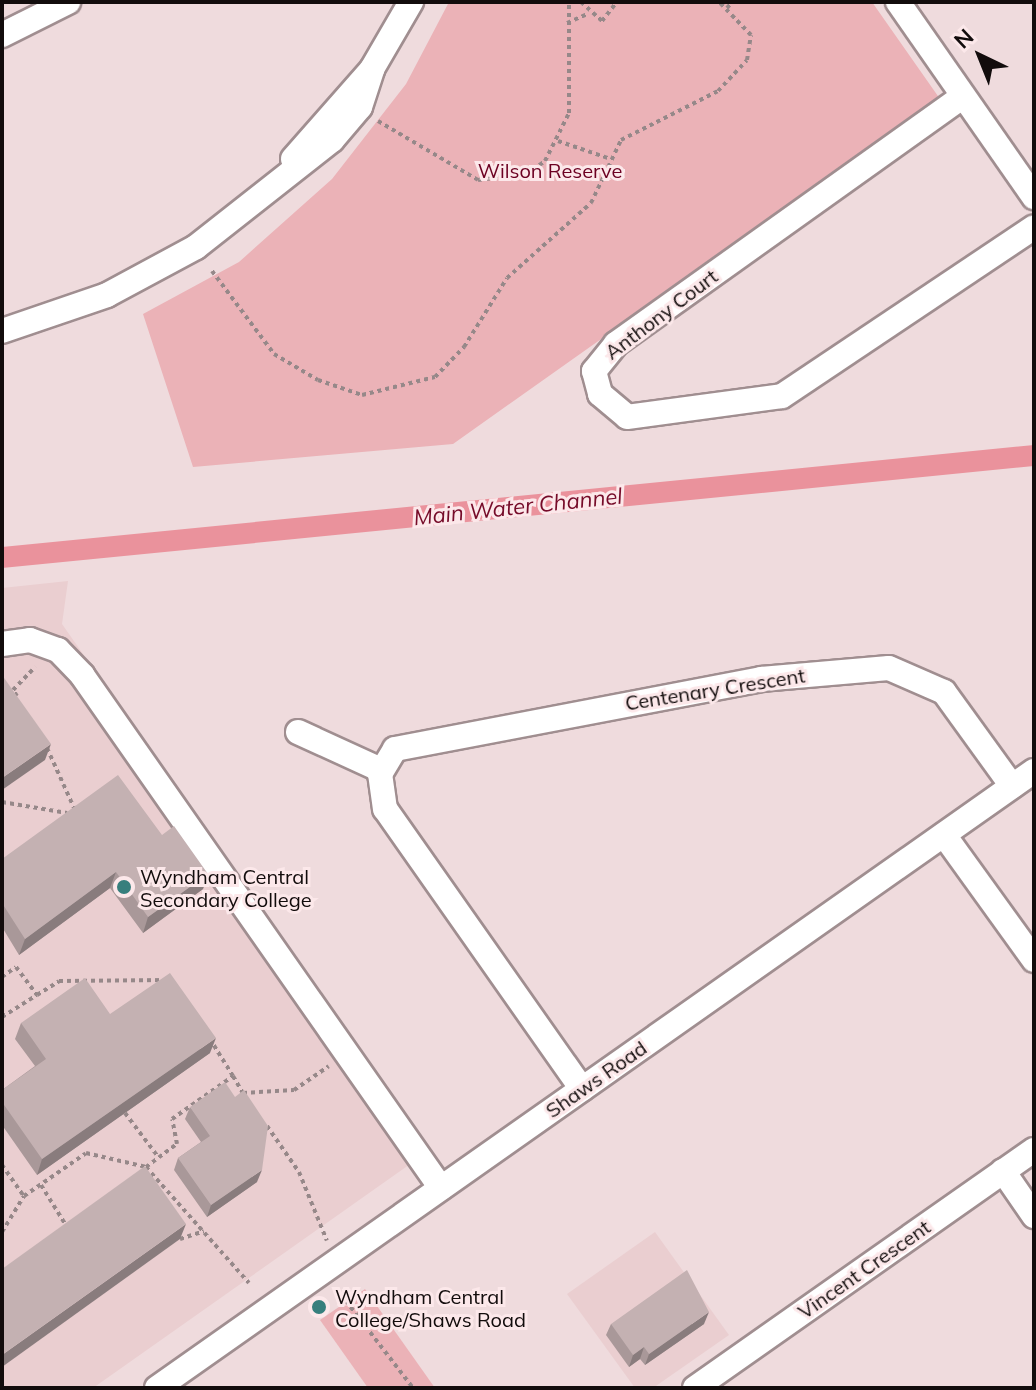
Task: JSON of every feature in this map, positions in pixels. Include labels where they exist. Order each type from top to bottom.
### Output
[{"type":"street","points":[[2,35],[68,2]]},
{"type":"street","points":[[274,185],[372,69],[411,2]]},
{"type":"street","points":[[898,2],[1034,197]]},
{"type":"street","points":[[2,331],[138,280],[196,247],[332,140],[360,107],[372,69]]},
{"type":"street","name":"Anthony Court","points":[[962,97],[616,344],[594,371],[600,394],[627,417],[782,396],[1034,227]]},
{"type":"street","points":[[2,644],[30,640],[58,650],[82,675],[441,1188]]},
{"type":"street","name":"Centenary Crescent","points":[[381,770],[395,749],[420,739],[761,679],[889,668],[944,692],[1012,786]]},
{"type":"street","points":[[298,732],[381,770],[385,809],[582,1089]]},
{"type":"street","name":"Shaws Road","points":[[157,1388],[1034,771]]},
{"type":"street","points":[[944,835],[1034,960]]},
{"type":"street","name":"Vincent Crescent","points":[[695,1388],[1034,1150]]},
{"type":"street","points":[[1003,1171],[1034,1216]]},
{"type":"path","points":[[360,107],[478,180],[526,174],[558,141],[569,113],[569,2]]},
{"type":"path","points":[[581,2],[587,14],[602,21],[617,2]]},
{"type":"path","points":[[212,271],[283,361],[362,395],[411,387],[452,362],[507,278],[591,203],[608,158],[638,127],[718,91],[737,73],[753,48],[727,8],[719,2]]},
{"type":"path","points":[[727,8],[732,2]]},
{"type":"path","points":[[567,23],[587,14]]},
{"type":"path","points":[[558,141],[608,158]]},
{"type":"path","points":[[20,703],[13,690],[41,661],[32,657]]},
{"type":"path","points":[[2,802],[77,815],[43,741]]},
{"type":"path","points":[[2,977],[16,967],[37,995]]},
{"type":"path","points":[[2,1017],[59,981],[111,985],[165,976],[173,988]]},
{"type":"path","points":[[207,1036],[251,1104]]},
{"type":"path","points":[[243,1093],[294,1090],[335,1062],[343,1074]]},
{"type":"path","points":[[146,1167],[177,1144],[172,1119],[233,1076]]},
{"type":"path","points":[[125,1113],[159,1158]]},
{"type":"path","points":[[258,1115],[299,1172],[317,1227],[340,1259]]},
{"type":"path","points":[[2,1232],[24,1196],[86,1153],[146,1167],[249,1283]]},
{"type":"path","points":[[2,1165],[24,1196]]},
{"type":"path","points":[[41,1185],[70,1232]]},
{"type":"path","points":[[180,1239],[204,1231]]},
{"type":"path","points":[[343,1298],[413,1388]]},
{"type":"shaded area","name":"Wyndham Central Secondary College","points":[[68,581],[62,624],[430,1150],[93,1388],[2,1388],[2,588]]},
{"type":"shaded area","points":[[655,1232],[729,1335],[653,1388],[635,1388],[567,1294]]},
{"type":"green space","name":"Wilson Reserve","points":[[449,2],[872,2],[940,99],[453,444],[193,467],[143,314],[239,262],[332,179],[406,84]]},
{"type":"green space","points":[[365,1289],[435,1388],[368,1388],[320,1320]]},
{"type":"water","name":"Main Water Channel","points":[[1034,445],[1034,466],[2,568],[2,547]]},
{"type":"building","points":[[2,675],[51,744],[2,778]]},
{"type":"building","points":[[118,775],[162,835],[174,826],[208,874],[148,917],[116,872],[25,939],[2,903],[2,859]]},
{"type":"building","points":[[170,973],[216,1038],[42,1159],[2,1102],[2,1090],[46,1059],[21,1023],[85,978],[110,1014]]},
{"type":"building","points":[[225,1082],[235,1097],[244,1090],[268,1126],[262,1170],[211,1205],[178,1158],[210,1136],[190,1107]]},
{"type":"building","points":[[145,1166],[186,1224],[2,1355],[2,1269]]},
{"type":"building","points":[[687,1270],[709,1312],[649,1354],[644,1347],[633,1355],[611,1324]]},
{"type":"place","name":"Wyndham Central Secondary College","points":[[124,887]]},
{"type":"place","name":"Wyndham Central College/Shaws Road","points":[[319,1307]]}]
